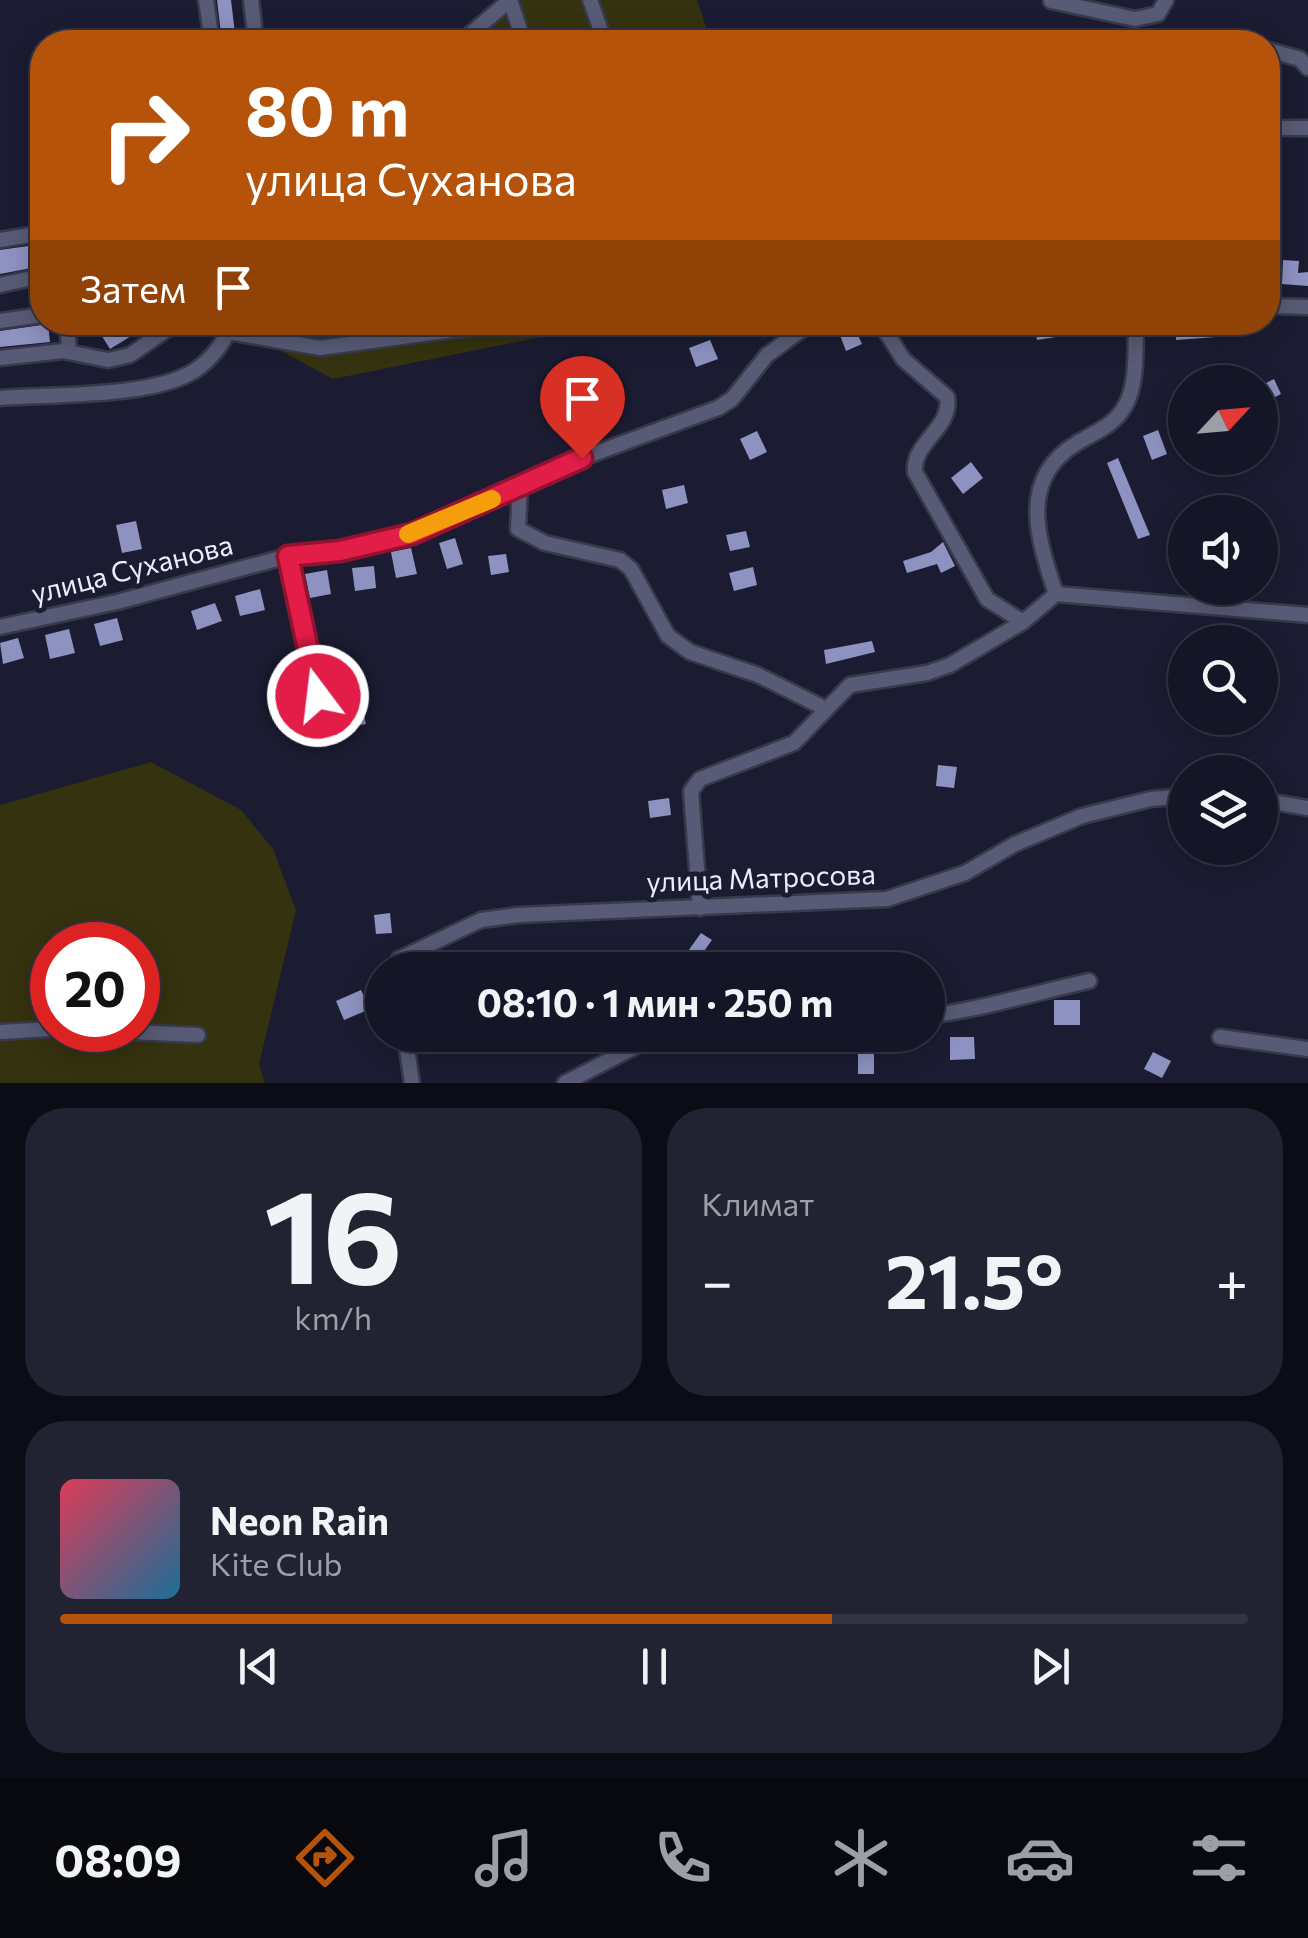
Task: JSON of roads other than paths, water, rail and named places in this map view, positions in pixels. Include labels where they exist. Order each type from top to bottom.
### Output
[{"type":"street","points":[[206,0],[210,30]]},
{"type":"street","points":[[252,0],[255,30]]},
{"type":"street","points":[[483,30],[510,0]]},
{"type":"street","points":[[510,0],[520,30]]},
{"type":"street","points":[[590,0],[600,30]]},
{"type":"street","points":[[1050,1],[1135,20],[1158,14],[1166,0]]},
{"type":"street","points":[[1280,53],[1300,59],[1308,68]]},
{"type":"street","points":[[1280,128],[1308,128]]},
{"type":"street","points":[[0,240],[30,235]]},
{"type":"street","points":[[0,285],[30,279]]},
{"type":"street","points":[[1280,306],[1308,307]]},
{"type":"street","points":[[0,321],[30,317]]},
{"type":"street","points":[[67,335],[68,352]]},
{"type":"street","points":[[0,358],[68,352],[108,360],[130,355],[159,335]]},
{"type":"street","points":[[0,398],[145,386],[191,373],[213,356],[226,335]]},
{"type":"street","points":[[265,335],[320,348],[396,335]]},
{"type":"street","name":"улица Суханова","points":[[0,626],[117,602],[288,556],[340,551],[412,534],[547,471],[718,408],[732,399],[767,355],[794,335]]},
{"type":"street","points":[[888,335],[903,359],[947,397],[947,414],[916,457],[915,472],[987,600],[1023,622]]},
{"type":"street","points":[[1056,594],[1037,530],[1038,490],[1052,462],[1109,425],[1126,406],[1134,335]]},
{"type":"street","points":[[520,485],[518,529],[545,543],[620,560],[631,569],[668,636],[690,652],[758,675],[826,710]]},
{"type":"street","points":[[288,556],[309,667],[328,724]]},
{"type":"street","points":[[700,908],[691,791],[700,779],[794,743],[850,685],[927,674],[1023,622],[1056,594],[1308,615]]},
{"type":"street","name":"улица Матросова","points":[[409,952],[481,920],[638,907],[888,899],[965,873],[1049,828],[1114,807],[1168,799]]},
{"type":"street","points":[[1278,803],[1308,808]]},
{"type":"street","points":[[945,1014],[990,1008],[1026,994],[1089,981]]},
{"type":"street","points":[[0,1032],[30,1030]]},
{"type":"street","points":[[160,1033],[198,1035]]},
{"type":"street","points":[[1220,1037],[1308,1049]]},
{"type":"street","points":[[407,1052],[412,1083]]},
{"type":"street","points":[[565,1083],[625,1052]]}]
